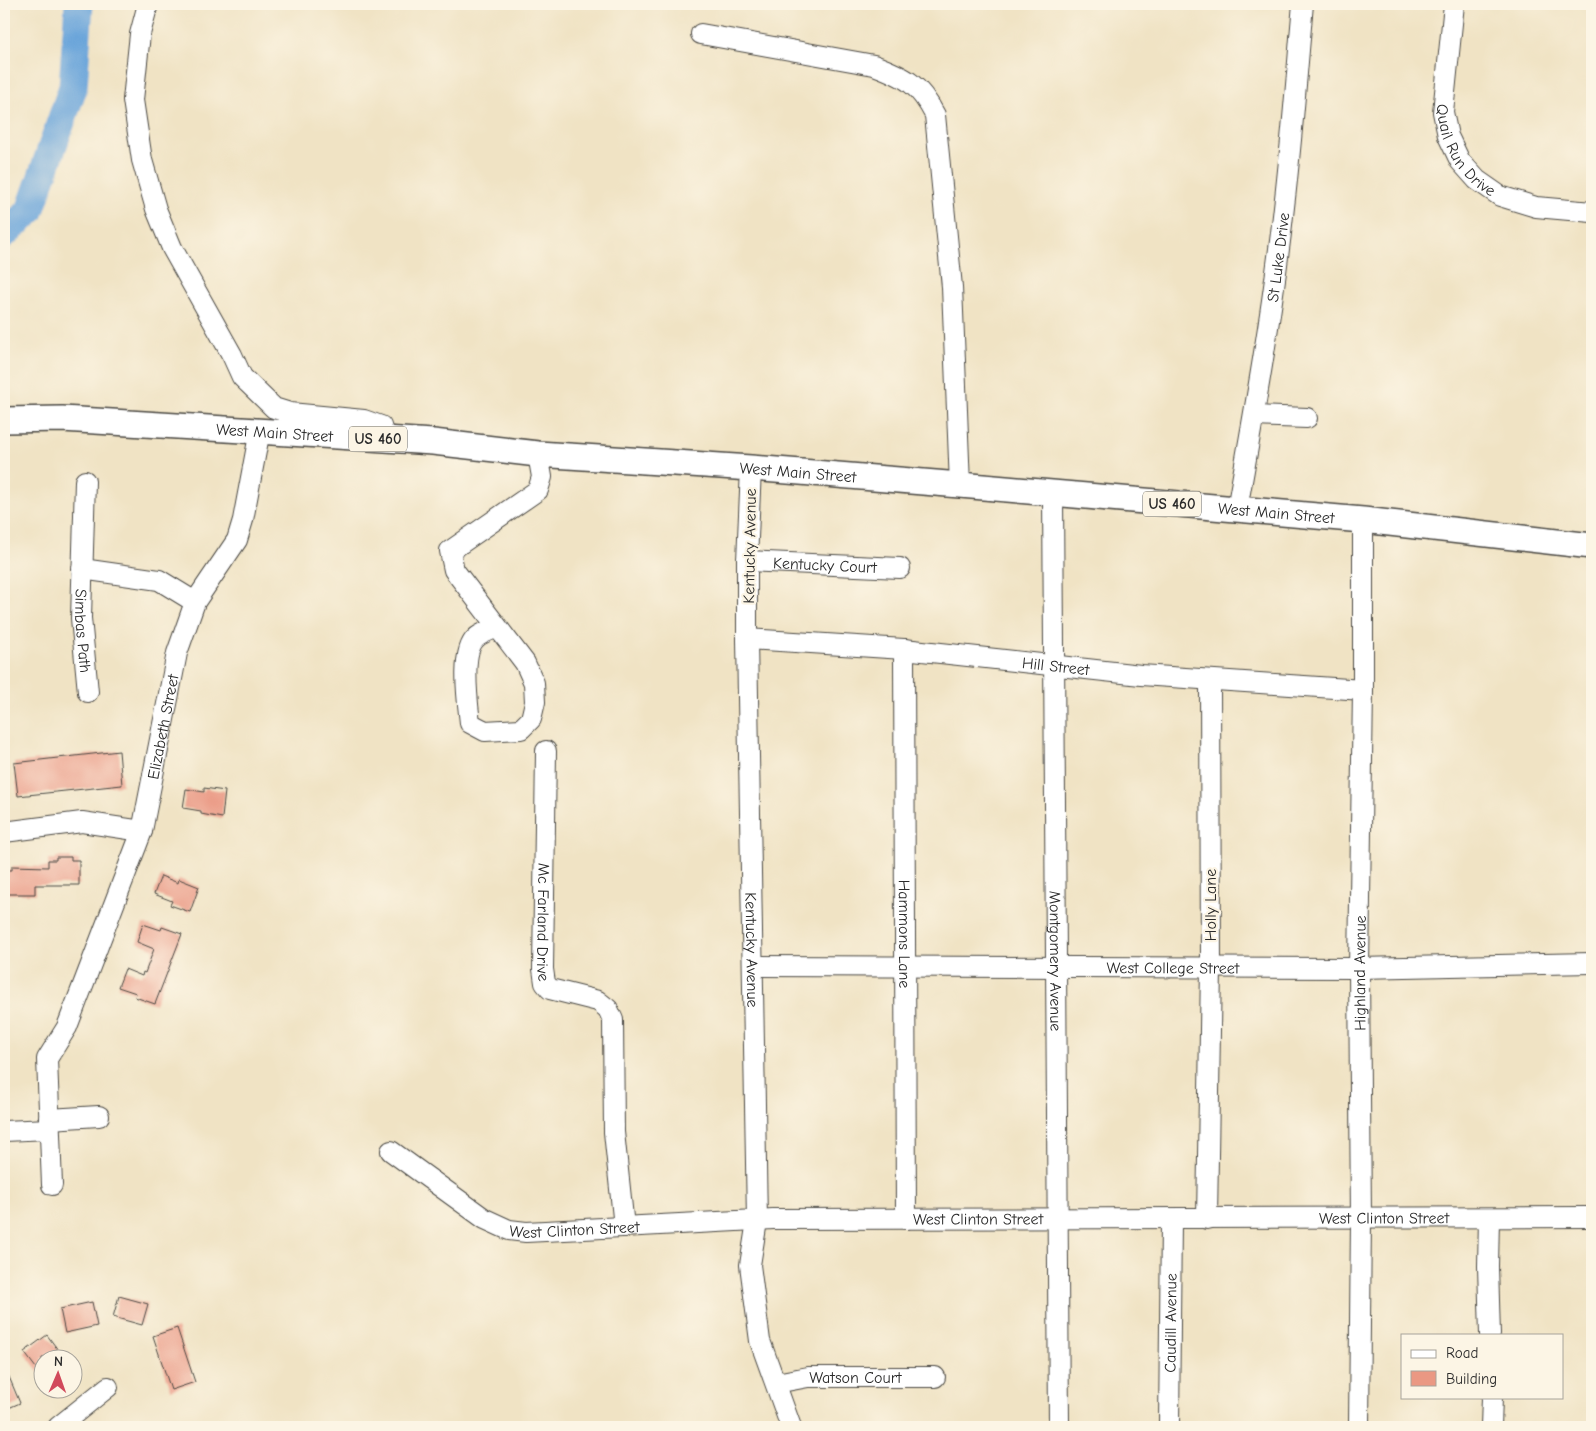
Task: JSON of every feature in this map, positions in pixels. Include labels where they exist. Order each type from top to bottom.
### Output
[{"type":"main road","name":"West Main Street","points":[[4,420],[62,419],[433,442],[538,454],[751,468],[1363,520],[1592,546]]},
{"type":"street","points":[[148,4],[140,34],[133,100],[142,160],[156,209],[172,248],[232,355],[242,377],[274,408],[290,413],[364,420],[381,426],[385,439]]},
{"type":"street","name":"St Luke Drive","points":[[1237,509],[1276,275],[1285,201],[1303,4]]},
{"type":"street","name":"Quail Run Drive","points":[[1454,4],[1443,112],[1448,136],[1460,161],[1477,180],[1500,196],[1536,208],[1592,212]]},
{"type":"street","points":[[701,34],[874,65],[907,80],[926,97],[935,115],[952,287],[960,485]]},
{"type":"street","points":[[1254,416],[1308,418]]},
{"type":"street","name":"Elizabeth Street","points":[[52,1185],[47,1060],[67,1026],[142,831],[177,653],[195,602],[237,540],[243,520],[260,430]]},
{"type":"street","points":[[497,627],[476,638],[468,650],[467,686],[470,723],[485,731],[521,729],[531,720],[535,702],[534,683],[525,663],[454,570],[450,551],[538,490],[542,476],[538,454]]},
{"type":"street","name":"Kentucky Avenue","points":[[751,468],[747,561],[757,1221],[750,1265],[760,1341],[791,1427]]},
{"type":"street","name":"Simbas Path","points":[[85,481],[81,618],[88,692]]},
{"type":"street","name":"Montgomery Avenue","points":[[1053,493],[1059,1427]]},
{"type":"street","name":"Highland Avenue","points":[[1359,1427],[1361,1219],[1359,968],[1363,690],[1363,520]]},
{"type":"street","name":"Kentucky Court","points":[[747,561],[900,568]]},
{"type":"street","name":"Simbas Path","points":[[82,569],[159,580],[195,602]]},
{"type":"street","name":"Hill Street","points":[[748,639],[904,649],[1141,675],[1363,690]]},
{"type":"street","name":"Hammons Lane","points":[[904,649],[906,1219]]},
{"type":"street","name":"Holly Lane","points":[[1207,1219],[1211,968],[1210,680]]},
{"type":"street","name":"Mc Farland Drive","points":[[546,751],[543,969],[545,983],[550,989],[598,1000],[608,1009],[613,1020],[614,1132],[624,1227]]},
{"type":"street","points":[[4,832],[82,822],[142,831]]},
{"type":"street","name":"West College Street","points":[[753,966],[1359,968],[1592,963]]},
{"type":"street","points":[[4,1131],[98,1116]]},
{"type":"street","name":"West Clinton Street","points":[[391,1151],[486,1219],[509,1230],[526,1232],[773,1219],[1171,1220],[1592,1217]]},
{"type":"street","points":[[1489,1218],[1490,1334]]},
{"type":"street","name":"Caudill Avenue","points":[[1169,1427],[1171,1220]]},
{"type":"street","name":"Watson Court","points":[[776,1383],[808,1377],[935,1377]]},
{"type":"street","points":[[58,1427],[108,1387]]},
{"type":"street","points":[[1491,1427],[1492,1398]]},
{"type":"building","points":[[119,751],[122,785],[18,796],[14,763]]},
{"type":"building","points":[[204,788],[225,791],[222,818],[201,814],[201,811],[183,808],[186,789],[204,792]]},
{"type":"building","points":[[56,857],[71,857],[71,860],[79,860],[79,885],[35,885],[35,894],[5,894],[5,870],[12,870],[12,866],[48,867],[48,860],[56,860]]},
{"type":"building","points":[[161,876],[178,883],[179,879],[199,887],[190,912],[170,905],[172,901],[154,894]]},
{"type":"building","points":[[143,924],[161,930],[162,927],[182,934],[155,1004],[135,997],[136,993],[118,987],[125,969],[142,976],[143,972],[145,973],[154,949],[137,942]]},
{"type":"building","points":[[119,1296],[148,1304],[142,1325],[113,1317]]},
{"type":"building","points":[[92,1302],[97,1326],[65,1333],[60,1309]]},
{"type":"building","points":[[177,1328],[195,1382],[171,1390],[153,1336]]},
{"type":"building","points":[[47,1335],[57,1348],[32,1348],[32,1363],[24,1352]]},
{"type":"building","points":[[4,1365],[20,1403],[4,1410]]},
{"type":"waterway","points":[[4,234],[30,211],[73,87],[79,4]]}]
